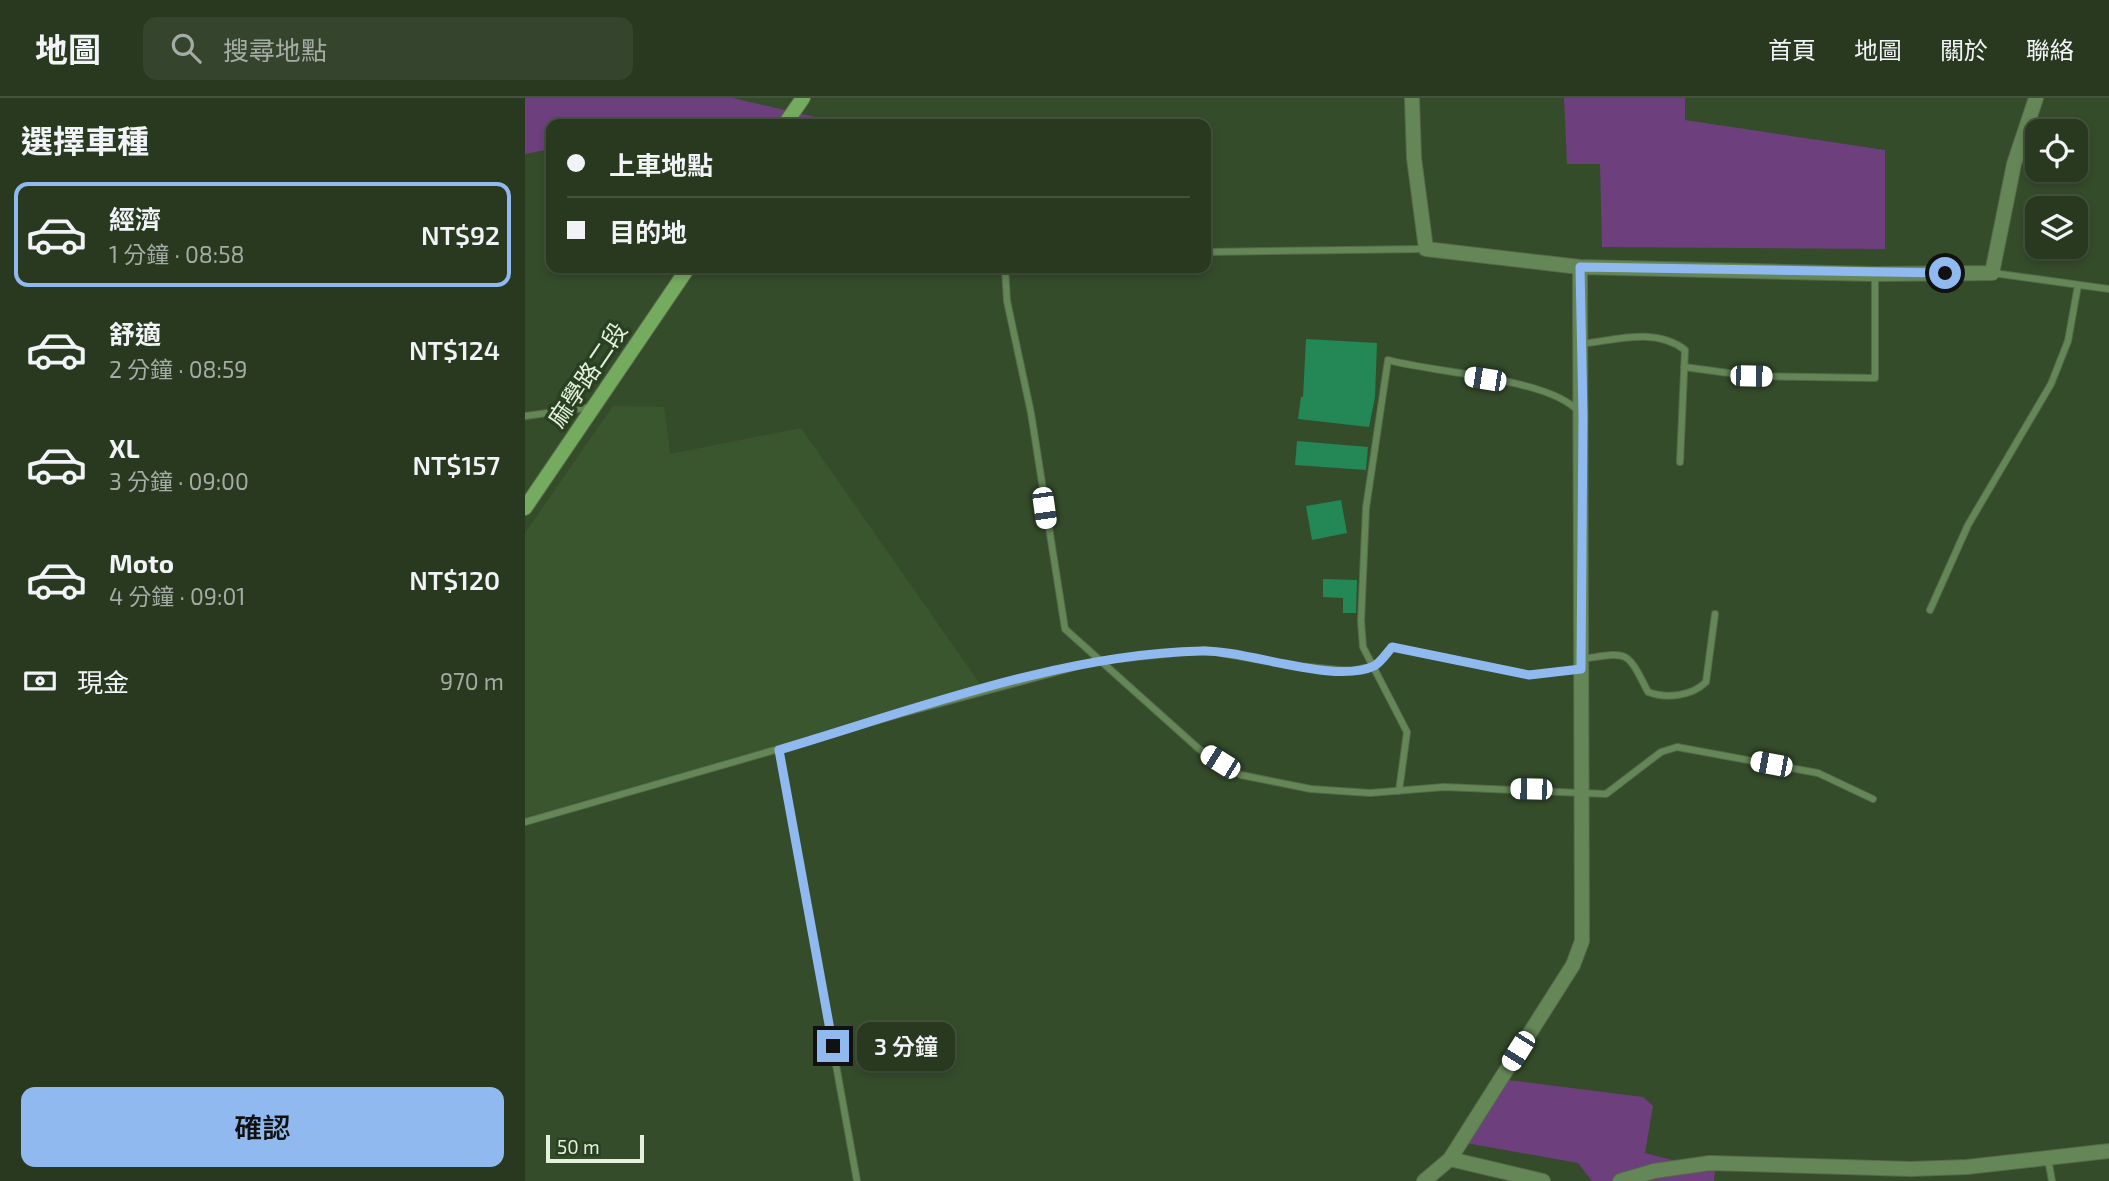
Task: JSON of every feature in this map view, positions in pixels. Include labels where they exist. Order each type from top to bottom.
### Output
[{"type":"main road","points":[[788,119],[803,98]]},
{"type":"main road","name":"麻學路二段","points":[[525,508],[685,273]]},
{"type":"street","points":[[1412,98],[1415,170],[1426,249],[1580,267],[1875,274],[1991,273],[2014,164],[2036,98]]},
{"type":"street","points":[[1426,1181],[1451,1159],[1573,965],[1582,941],[1583,416],[1580,267]]},
{"type":"street","points":[[1620,1181],[1654,1171],[1710,1163],[1911,1169],[1967,1167],[2109,1151]]},
{"type":"street","points":[[1451,1159],[1543,1181]]},
{"type":"lane","points":[[1211,252],[1426,249]]},
{"type":"lane","points":[[1005,273],[1007,301],[1031,413],[1065,629],[1097,661],[1199,749],[1241,775],[1311,789],[1399,791],[1444,788],[1607,794],[1661,752],[1677,747],[1818,773],[1873,799]]},
{"type":"lane","points":[[1991,273],[2109,289]]},
{"type":"lane","points":[[1684,367],[1751,376],[1875,378],[1875,274]]},
{"type":"lane","points":[[1930,610],[1968,525],[2051,384],[2068,341],[2078,285]]},
{"type":"lane","points":[[1581,344],[1651,335],[1676,343],[1685,350],[1679,462]]},
{"type":"lane","points":[[1399,791],[1407,732],[1363,647],[1361,621],[1366,508],[1388,360],[1540,388],[1571,403],[1583,416]]},
{"type":"lane","points":[[525,416],[594,407]]},
{"type":"lane","points":[[525,822],[990,688],[1097,661],[1203,650],[1351,671],[1375,666],[1392,647],[1529,675],[1619,653],[1633,660],[1648,692],[1659,696],[1696,692],[1706,682],[1715,614]]},
{"type":"lane","points":[[779,750],[857,1181]]},
{"type":"lane","points":[[2048,1157],[2052,1181]]},
{"type":"shaded area","points":[[525,98],[733,98],[815,117],[546,119],[546,150],[525,154]]},
{"type":"shaded area","points":[[1564,98],[1685,98],[1685,120],[1885,150],[1885,249],[1602,247],[1600,164],[1567,164]]},
{"type":"shaded area","points":[[613,406],[664,407],[670,454],[801,428],[982,687],[525,817],[525,533]]},
{"type":"shaded area","points":[[1508,1080],[1643,1097],[1653,1106],[1645,1153],[1715,1171],[1714,1181],[1592,1181],[1578,1163],[1466,1143]]},
{"type":"building","points":[[1306,339],[1377,343],[1375,397],[1369,427],[1298,419],[1303,397]]},
{"type":"building","points":[[1297,441],[1368,447],[1366,470],[1295,465]]},
{"type":"building","points":[[1341,500],[1347,533],[1312,540],[1306,506]]},
{"type":"building","points":[[1323,579],[1357,580],[1356,613],[1343,613],[1343,598],[1323,597]]},
{"type":"route","points":[[833,1046],[779,750],[1067,667],[1097,661],[1203,650],[1287,665],[1351,671],[1375,666],[1392,647],[1425,656],[1529,675],[1581,669],[1583,416],[1580,398],[1580,267],[1875,274],[1945,273]]}]
